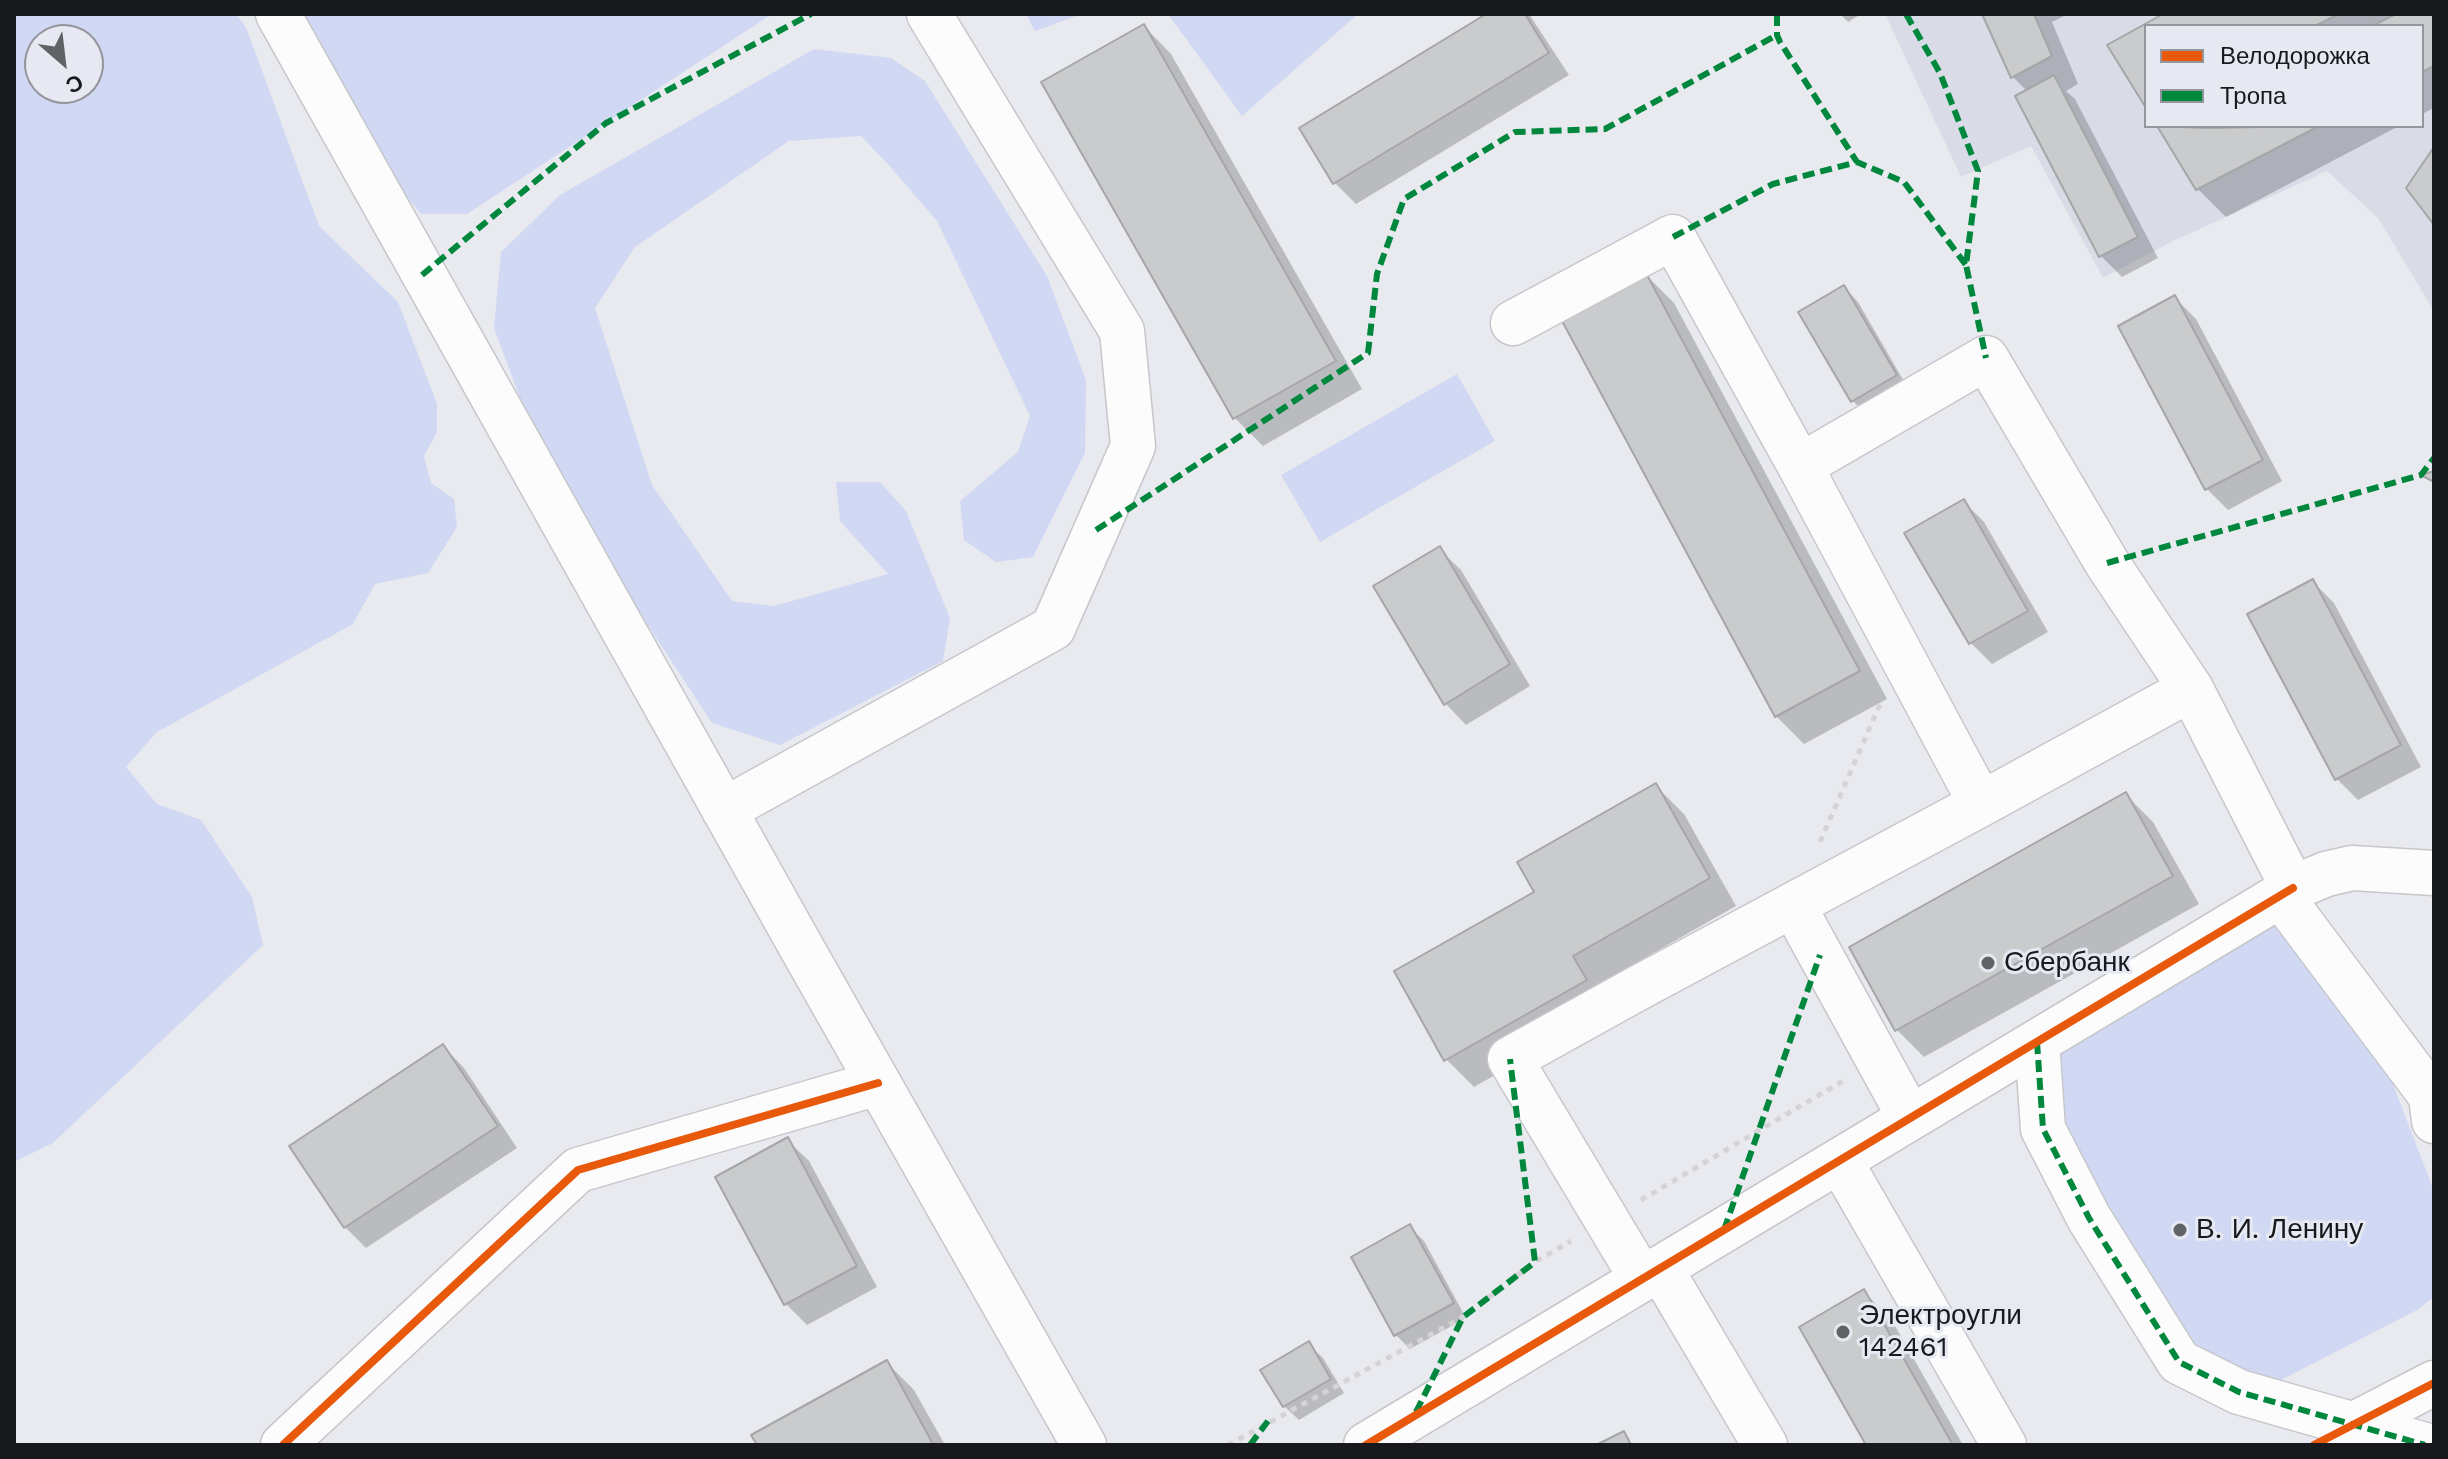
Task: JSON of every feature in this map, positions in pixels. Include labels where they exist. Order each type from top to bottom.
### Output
[{"type":"street","points":[[278,14],[1080,1444]]},
{"type":"street","points":[[724,810],[1053,628],[1133,446],[1122,331],[929,14]]},
{"type":"street","points":[[1513,323],[1673,237],[1902,653],[1981,804]]},
{"type":"street","points":[[1800,466],[1986,358],[2107,563],[2191,689],[2287,892],[2431,1096],[2434,1121]]},
{"type":"street","points":[[1765,1445],[1651,1274],[1607,1220],[1510,1059],[2191,689]]},
{"type":"street","points":[[1366,1445],[1423,1430],[1651,1274],[2287,892],[2326,874],[2352,868],[2434,873]]},
{"type":"street","points":[[1793,905],[1910,1118]]},
{"type":"street","points":[[2037,1042],[2043,1129],[2089,1218],[2179,1362],[2239,1392],[2425,1445]]},
{"type":"street","points":[[283,1445],[578,1170],[878,1083]]},
{"type":"street","points":[[1840,1161],[2004,1445]]},
{"type":"street","points":[[2314,1445],[2434,1383]]},
{"type":"path","points":[[1793,905],[1902,653]]},
{"type":"path","points":[[1228,1445],[1463,1317],[1535,1262],[1879,1061]]},
{"type":"shaded area","points":[[14,14],[236,14],[246,27],[319,226],[398,302],[437,404],[437,432],[424,456],[431,483],[454,499],[457,527],[428,573],[375,584],[353,624],[157,732],[126,767],[157,804],[201,820],[252,897],[263,945],[53,1143],[14,1162]]},
{"type":"shaded area","points":[[300,14],[772,14],[467,214],[421,214],[390,176]]},
{"type":"shaded area","points":[[1026,14],[1082,14],[1035,31]]},
{"type":"shaded area","points":[[1168,14],[1358,14],[1242,116]]},
{"type":"shaded area","points":[[1885,14],[2434,14],[2434,311],[2378,218],[2327,171],[2173,241],[2103,278],[2031,146],[1961,177]]},
{"type":"shaded area","points":[[814,49],[891,58],[925,81],[1047,276],[1086,380],[1085,453],[1033,557],[996,562],[964,540],[960,501],[1018,452],[1030,416],[937,221],[861,136],[789,141],[635,247],[595,308],[652,485],[732,601],[774,606],[888,574],[840,521],[836,482],[880,482],[906,511],[950,618],[943,661],[780,745],[712,723],[548,473],[494,328],[501,252],[560,195]]},
{"type":"shaded area","points":[[1457,374],[1495,441],[1320,542],[1281,475]]},
{"type":"shaded area","points":[[2267,918],[2326,970],[2381,1053],[2434,1191],[2434,1297],[2417,1310],[2252,1395],[2177,1344],[2055,1127],[2051,1047]]},
{"type":"building","points":[[1486,14],[1525,14],[1549,53],[1333,184],[1299,128]]},
{"type":"building","points":[[1982,14],[2034,14],[2052,56],[2011,78]]},
{"type":"building","points":[[2163,14],[2339,14],[2319,24],[2145,24]]},
{"type":"building","points":[[2396,14],[2432,14],[2434,66],[2424,71],[2424,24],[2376,24]]},
{"type":"building","points":[[1144,24],[1336,361],[1233,419],[1041,82]]},
{"type":"building","points":[[2144,25],[2144,105],[2107,45]]},
{"type":"building","points":[[2054,75],[2138,237],[2099,257],[2015,96]]},
{"type":"building","points":[[2158,128],[2315,128],[2196,190]]},
{"type":"building","points":[[2434,147],[2434,225],[2406,188]]},
{"type":"building","points":[[1646,273],[1860,671],[1775,717],[1561,319]]},
{"type":"building","points":[[1844,285],[1897,375],[1851,402],[1798,312]]},
{"type":"building","points":[[2175,295],[2263,460],[2205,490],[2118,326]]},
{"type":"building","points":[[2434,471],[2434,482],[2421,475]]},
{"type":"building","points":[[1964,499],[2028,611],[1969,644],[1904,533]]},
{"type":"building","points":[[1440,546],[1510,664],[1444,705],[1373,586]]},
{"type":"building","points":[[2313,579],[2401,745],[2335,780],[2247,614]]},
{"type":"building","points":[[1656,783],[1710,878],[1573,956],[1587,980],[1444,1061],[1394,971],[1534,892],[1517,862]]},
{"type":"building","points":[[2126,792],[2173,876],[1895,1031],[1849,947]]},
{"type":"building","points":[[443,1044],[498,1126],[344,1228],[289,1146]]},
{"type":"building","points":[[788,1137],[857,1266],[784,1305],[715,1177]]},
{"type":"building","points":[[1410,1224],[1454,1303],[1394,1336],[1351,1257]]},
{"type":"building","points":[[1864,1289],[1953,1445],[1866,1445],[1799,1327]]},
{"type":"building","points":[[1309,1341],[1331,1379],[1283,1407],[1260,1370]]},
{"type":"building","points":[[887,1360],[933,1444],[757,1445],[751,1435]]},
{"type":"building","points":[[1624,1431],[1631,1445],[1596,1445]]},
{"type":"marked path","points":[[422,275],[606,123],[811,14]]},
{"type":"marked path","points":[[1777,14],[1780,42],[1857,162]]},
{"type":"marked path","points":[[1906,14],[1940,73],[1978,171],[1966,265],[1986,358]]},
{"type":"marked path","points":[[1096,530],[1368,353],[1377,274],[1404,199],[1515,132],[1605,129],[1777,35]]},
{"type":"marked path","points":[[1673,237],[1773,184],[1857,162],[1904,182],[1966,265]]},
{"type":"marked path","points":[[2107,563],[2421,475],[2434,458]]},
{"type":"marked path","points":[[1724,1230],[1820,955]]},
{"type":"marked path","points":[[2037,1042],[2043,1129],[2089,1218],[2179,1362],[2239,1392],[2425,1445]]},
{"type":"marked path","points":[[1416,1412],[1463,1317],[1535,1262],[1510,1059]]},
{"type":"marked path","points":[[1250,1445],[1268,1421]]},
{"type":"cycle path","points":[[1366,1445],[2293,888]]},
{"type":"cycle path","points":[[283,1445],[578,1170],[878,1083]]},
{"type":"cycle path","points":[[2314,1445],[2434,1383]]},
{"type":"place","name":"Сбербанк","points":[[1988,963]]},
{"type":"place","name":"В. И. Ленину","points":[[2180,1230]]},
{"type":"place","name":"Электроугли 142461","points":[[1843,1332]]}]
